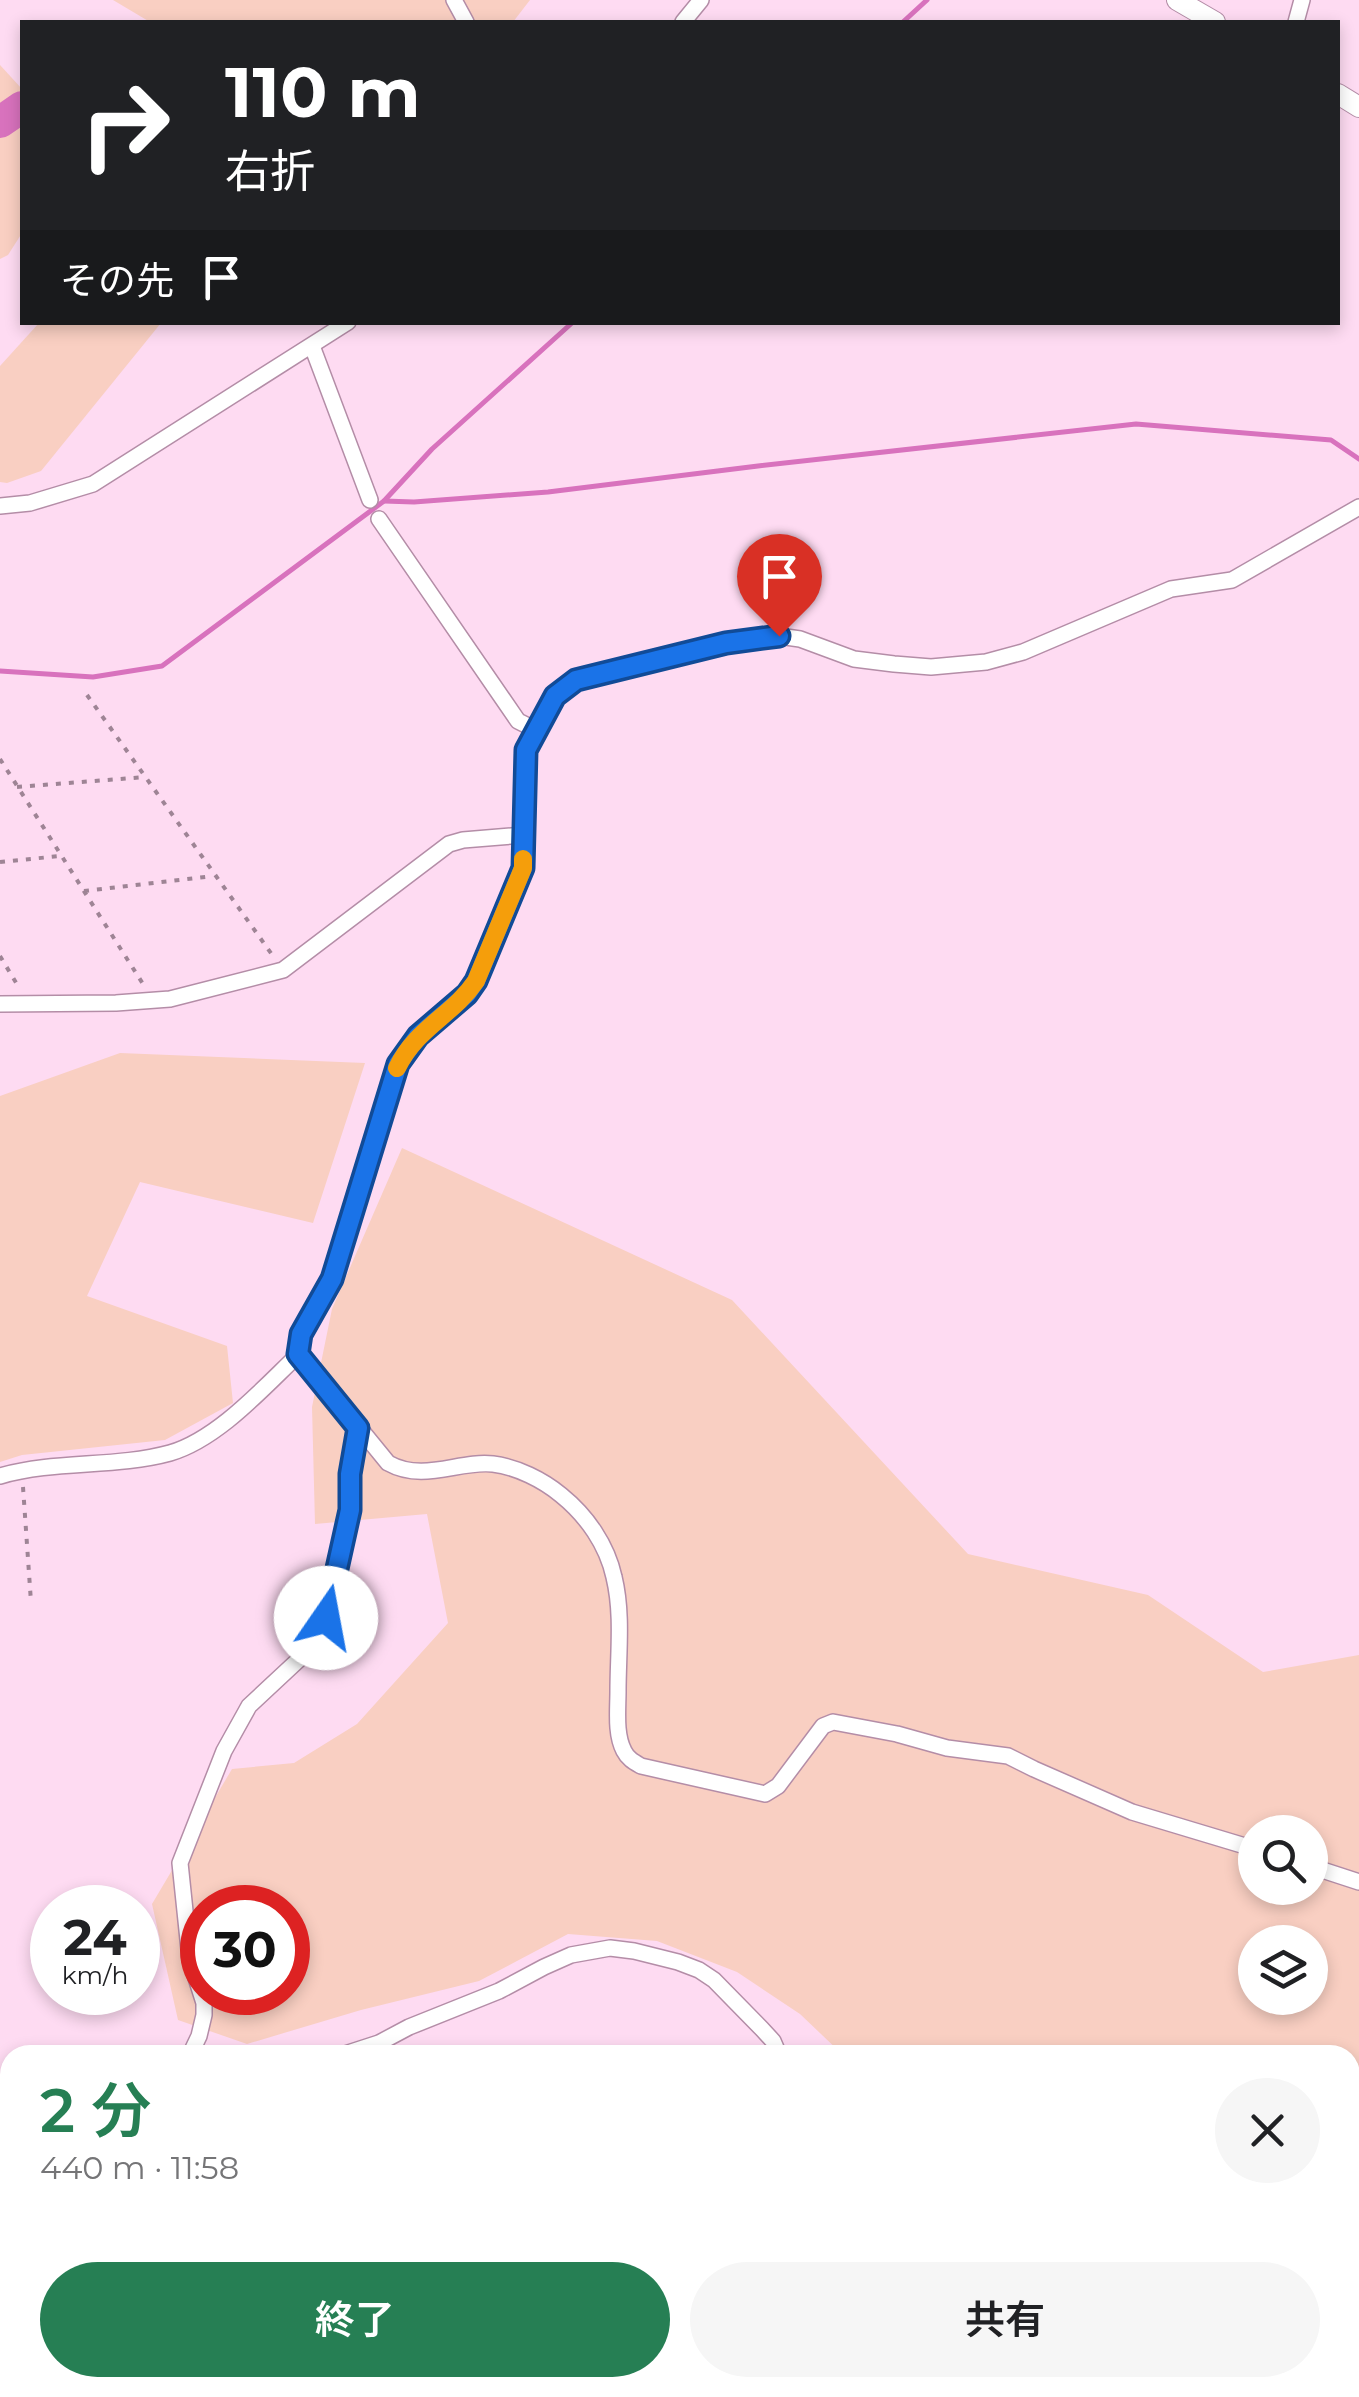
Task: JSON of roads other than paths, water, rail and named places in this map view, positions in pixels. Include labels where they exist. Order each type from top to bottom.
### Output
[{"type":"street","points":[[685,20],[701,0]]},
{"type":"street","points":[[1177,0],[1212,20]]},
{"type":"street","points":[[0,506],[30,503],[93,484],[344,325]]},
{"type":"street","points":[[312,346],[370,500]]},
{"type":"street","points":[[0,1476],[173,1452],[216,1430],[298,1354],[301,1334],[332,1279],[398,1064],[418,1036],[467,994],[476,981],[523,868],[526,750],[555,696],[576,680],[726,643],[779,636],[800,639],[854,659],[931,667],[986,662],[1022,652],[1171,589],[1232,580],[1359,507]]},
{"type":"street","points":[[378,519],[518,721],[536,730]]},
{"type":"street","points":[[0,1004],[170,999],[283,970],[448,844],[524,835]]},
{"type":"street","points":[[298,1354],[388,1463],[399,1469],[436,1471],[490,1463],[521,1471],[559,1493],[585,1517],[614,1574],[619,1604],[618,1720],[622,1749],[641,1766],[765,1794],[778,1786],[824,1726],[833,1722],[947,1748],[1008,1756],[1132,1812],[1238,1844]]},
{"type":"street","points":[[195,2045],[204,2003],[190,1959],[180,1862],[224,1752],[249,1706],[308,1651],[326,1618],[350,1510],[350,1474],[358,1428]]},
{"type":"street","points":[[1328,1872],[1359,1882]]},
{"type":"street","points":[[384,2045],[409,2027],[500,1991],[544,1967],[571,1956],[610,1948],[649,1954],[699,1970],[714,1980],[774,2045]]},
{"type":"waterway","points":[[905,20],[927,0]]},
{"type":"waterway","points":[[0,122],[20,108]]},
{"type":"waterway","points":[[0,671],[93,677],[162,666],[384,501],[432,449],[570,325]]},
{"type":"waterway","points":[[384,501],[548,492],[1136,424],[1331,440],[1359,459]]}]
